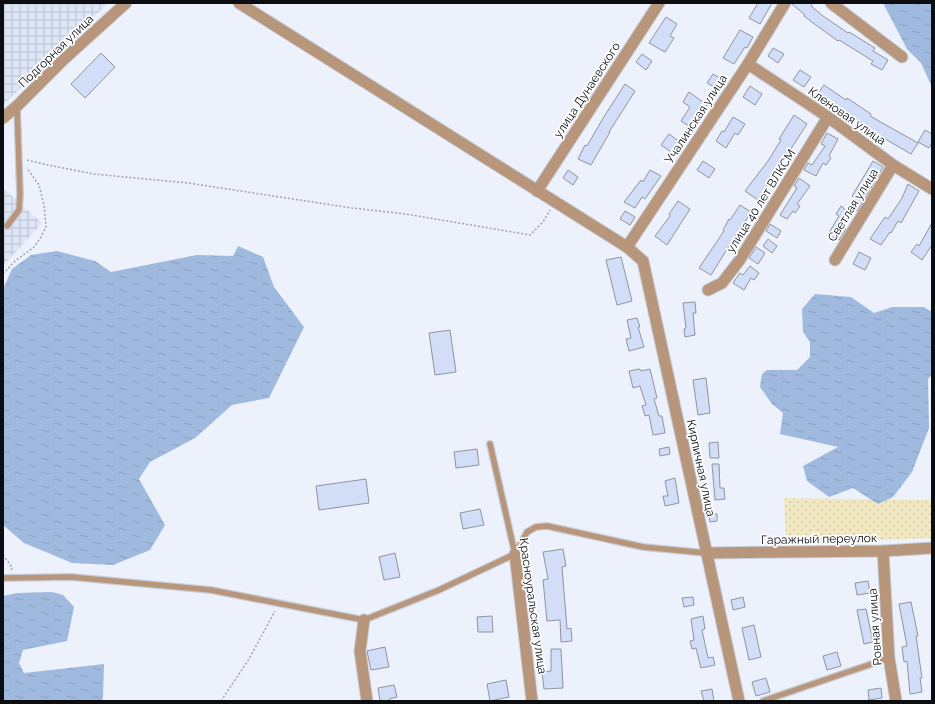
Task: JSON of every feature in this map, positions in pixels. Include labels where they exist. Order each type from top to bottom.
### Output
[{"type":"street","name":"Подгорная улица","points":[[3,118],[62,61],[126,3]]},
{"type":"street","name":"Кирпичная улица","points":[[239,3],[554,201],[627,248],[643,261],[739,701]]},
{"type":"street","name":"улица Дунаевского","points":[[537,191],[659,3]]},
{"type":"street","name":"Учалинская улица","points":[[627,248],[748,64],[785,3]]},
{"type":"street","points":[[831,3],[902,57]]},
{"type":"street","name":"Кленовая улица","points":[[748,64],[828,117],[893,165],[932,189]]},
{"type":"street","name":"улица 40 лет ВЛКСМ","points":[[708,290],[722,283],[739,261],[828,117]]},
{"type":"street","name":"Светлая улица","points":[[835,260],[893,165]]},
{"type":"street","name":"Гаражный переулок","points":[[706,553],[883,551],[932,548]]},
{"type":"street","name":"Ровная улица","points":[[883,551],[889,658],[896,701]]},
{"type":"street","name":"Красноуральская улица","points":[[515,554],[532,701]]},
{"type":"street","points":[[364,620],[360,651],[367,701]]},
{"type":"lane","points":[[7,226],[19,210],[17,106]]},
{"type":"lane","name":"Красноуральская улица","points":[[490,444],[515,554]]},
{"type":"lane","points":[[6,578],[71,577],[211,590],[364,620],[439,590],[515,554],[527,532],[536,527],[547,526],[643,547],[706,553]]},
{"type":"lane","points":[[762,701],[889,658]]},
{"type":"path","points":[[19,158],[48,166],[94,174],[188,183],[352,208],[406,214],[530,235],[543,222],[554,201]]},
{"type":"path","points":[[3,274],[15,261],[34,247],[46,227],[44,205],[39,185],[19,158]]},
{"type":"path","points":[[3,555],[12,567],[6,578]]},
{"type":"path","points":[[221,701],[249,659],[279,604]]},
{"type":"shaded area","points":[[3,3],[108,3],[3,105]]},
{"type":"shaded area","points":[[3,188],[42,223],[3,266]]},
{"type":"sand","points":[[784,498],[932,500],[932,538],[786,543]]},
{"type":"water","points":[[883,3],[932,3],[932,87],[921,63],[907,49]]},
{"type":"water","points":[[238,246],[263,257],[274,287],[304,327],[269,398],[232,405],[195,438],[150,462],[139,479],[165,525],[150,550],[113,565],[72,563],[24,543],[3,525],[3,289],[12,269],[31,255],[57,251],[95,261],[111,272],[197,255],[233,256]]},
{"type":"water","points":[[815,294],[851,297],[874,313],[892,307],[924,307],[932,312],[932,374],[928,379],[929,428],[912,472],[893,497],[878,504],[853,488],[829,497],[807,481],[803,466],[838,447],[780,434],[783,413],[772,404],[760,387],[762,374],[767,370],[797,370],[810,357],[810,342],[803,332],[802,309]]},
{"type":"water","points":[[52,592],[63,595],[74,607],[67,641],[23,650],[19,663],[24,673],[104,664],[102,701],[3,701],[3,596],[17,593]]},
{"type":"building","points":[[758,3],[772,3],[760,24],[749,18]]},
{"type":"building","points":[[792,3],[813,3],[811,6],[823,16],[848,33],[849,32],[875,48],[873,51],[888,60],[882,70],[871,64],[873,61],[839,40],[838,41],[813,23]]},
{"type":"building","points":[[666,17],[677,24],[670,36],[674,38],[665,52],[649,43]]},
{"type":"building","points":[[740,30],[753,37],[747,48],[745,47],[734,64],[723,58]]},
{"type":"building","points":[[773,48],[784,54],[778,63],[768,56]]},
{"type":"building","points":[[101,53],[115,67],[85,98],[71,84]]},
{"type":"building","points":[[642,54],[652,61],[646,70],[636,62]]},
{"type":"building","points":[[800,70],[811,77],[804,87],[793,80]]},
{"type":"building","points":[[713,74],[723,80],[718,89],[707,83]]},
{"type":"building","points":[[625,84],[635,91],[609,132],[591,165],[578,159],[585,145],[587,146]]},
{"type":"building","points":[[824,85],[846,100],[847,98],[871,114],[870,116],[918,143],[911,154],[868,129],[869,127],[848,115],[829,101],[827,104],[816,96]]},
{"type":"building","points":[[750,86],[762,94],[755,105],[743,97]]},
{"type":"building","points":[[689,92],[707,105],[690,127],[681,121],[690,107],[683,102]]},
{"type":"building","points":[[794,115],[807,124],[758,200],[745,191],[768,161],[781,140],[779,139]]},
{"type":"building","points":[[733,117],[745,124],[738,135],[735,133],[726,148],[716,141],[722,131],[724,132]]},
{"type":"building","points":[[925,130],[932,134],[932,143],[929,148],[918,142]]},
{"type":"building","points":[[827,133],[838,139],[829,156],[831,158],[826,165],[823,163],[816,176],[804,170],[808,163],[812,165],[825,146],[821,144]]},
{"type":"building","points":[[669,134],[681,143],[674,154],[661,145]]},
{"type":"building","points":[[703,161],[715,169],[709,178],[697,170]]},
{"type":"building","points":[[873,161],[883,167],[857,211],[850,206],[856,198],[852,196]]},
{"type":"building","points":[[568,170],[578,177],[573,185],[563,178]]},
{"type":"building","points":[[650,170],[661,176],[645,199],[642,197],[635,208],[624,202],[641,180],[643,182]]},
{"type":"building","points":[[799,178],[810,186],[797,204],[800,206],[795,213],[793,211],[787,219],[780,215],[797,188],[794,186]]},
{"type":"building","points":[[908,184],[919,191],[901,223],[898,221],[891,233],[890,232],[881,245],[870,239],[885,217],[888,219],[902,198]]},
{"type":"building","points":[[678,201],[690,209],[667,245],[655,236],[670,216],[669,214]]},
{"type":"building","points":[[740,205],[751,212],[711,275],[699,268],[724,231],[723,230],[729,219],[730,220]]},
{"type":"building","points":[[841,206],[850,213],[841,226],[846,229],[839,240],[834,237],[832,239],[827,236],[839,216],[836,214]]},
{"type":"building","points":[[625,211],[635,217],[630,225],[620,219]]},
{"type":"building","points":[[932,223],[932,245],[922,260],[911,252],[917,244],[919,246]]},
{"type":"building","points":[[770,224],[781,231],[777,238],[766,231]]},
{"type":"building","points":[[768,239],[777,246],[772,253],[763,246]]},
{"type":"building","points":[[756,247],[765,253],[758,264],[749,258]]},
{"type":"building","points":[[859,252],[871,258],[865,270],[853,264]]},
{"type":"building","points":[[621,257],[632,301],[617,305],[606,260]]},
{"type":"building","points":[[750,266],[759,273],[754,280],[751,278],[744,290],[733,283],[740,273],[743,275]]},
{"type":"building","points":[[695,302],[696,313],[693,313],[695,335],[685,337],[684,329],[686,328],[683,303]]},
{"type":"building","points":[[637,318],[644,347],[629,351],[626,339],[631,338],[627,320]]},
{"type":"building","points":[[450,330],[456,372],[435,375],[429,333]]},
{"type":"building","points":[[640,369],[641,371],[650,369],[657,398],[654,399],[659,416],[662,416],[665,433],[653,435],[649,415],[645,416],[642,406],[646,405],[640,386],[633,388],[629,371]]},
{"type":"building","points":[[706,378],[710,413],[698,415],[693,380]]},
{"type":"building","points":[[718,442],[719,458],[710,458],[709,443]]},
{"type":"building","points":[[669,447],[670,454],[660,456],[659,449]]},
{"type":"building","points":[[477,449],[479,465],[456,468],[454,452]]},
{"type":"building","points":[[712,464],[719,464],[720,488],[724,488],[725,499],[715,500]]},
{"type":"building","points":[[675,478],[679,503],[665,506],[663,496],[668,496],[665,481]]},
{"type":"building","points":[[366,479],[369,503],[319,510],[316,486]]},
{"type":"building","points":[[480,509],[484,525],[463,529],[460,513]]},
{"type":"building","points":[[709,514],[717,514],[717,521],[710,522]]},
{"type":"building","points":[[563,549],[566,566],[562,567],[567,629],[571,628],[572,641],[561,642],[560,620],[547,621],[543,580],[548,579],[543,552]]},
{"type":"building","points":[[395,553],[400,577],[384,580],[379,557]]},
{"type":"building","points":[[868,581],[870,593],[857,595],[855,583]]},
{"type":"building","points":[[693,597],[694,605],[684,607],[682,598]]},
{"type":"building","points":[[743,597],[745,607],[733,610],[731,600]]},
{"type":"building","points":[[911,602],[918,636],[916,636],[922,678],[920,678],[922,692],[910,694],[907,661],[904,662],[902,647],[907,646],[899,604]]},
{"type":"building","points":[[866,609],[873,642],[864,644],[857,610]]},
{"type":"building","points":[[492,616],[493,632],[478,632],[477,617]]},
{"type":"building","points":[[703,616],[705,629],[702,630],[708,658],[713,657],[715,665],[701,668],[696,648],[692,649],[690,641],[694,640],[691,619]]},
{"type":"building","points":[[754,625],[761,657],[749,660],[742,628]]},
{"type":"building","points":[[385,647],[389,667],[371,670],[367,651]]},
{"type":"building","points":[[551,649],[561,649],[563,688],[544,689],[542,672],[551,671]]},
{"type":"building","points":[[837,652],[841,666],[827,670],[823,656]]},
{"type":"building","points":[[766,678],[770,692],[756,696],[752,682]]},
{"type":"building","points":[[506,680],[509,697],[490,701],[487,684]]},
{"type":"building","points":[[394,685],[397,697],[389,699],[389,701],[380,701],[378,688]]},
{"type":"building","points":[[881,688],[882,698],[869,700],[868,690]]},
{"type":"building","points":[[712,689],[714,701],[704,701],[701,691]]}]
